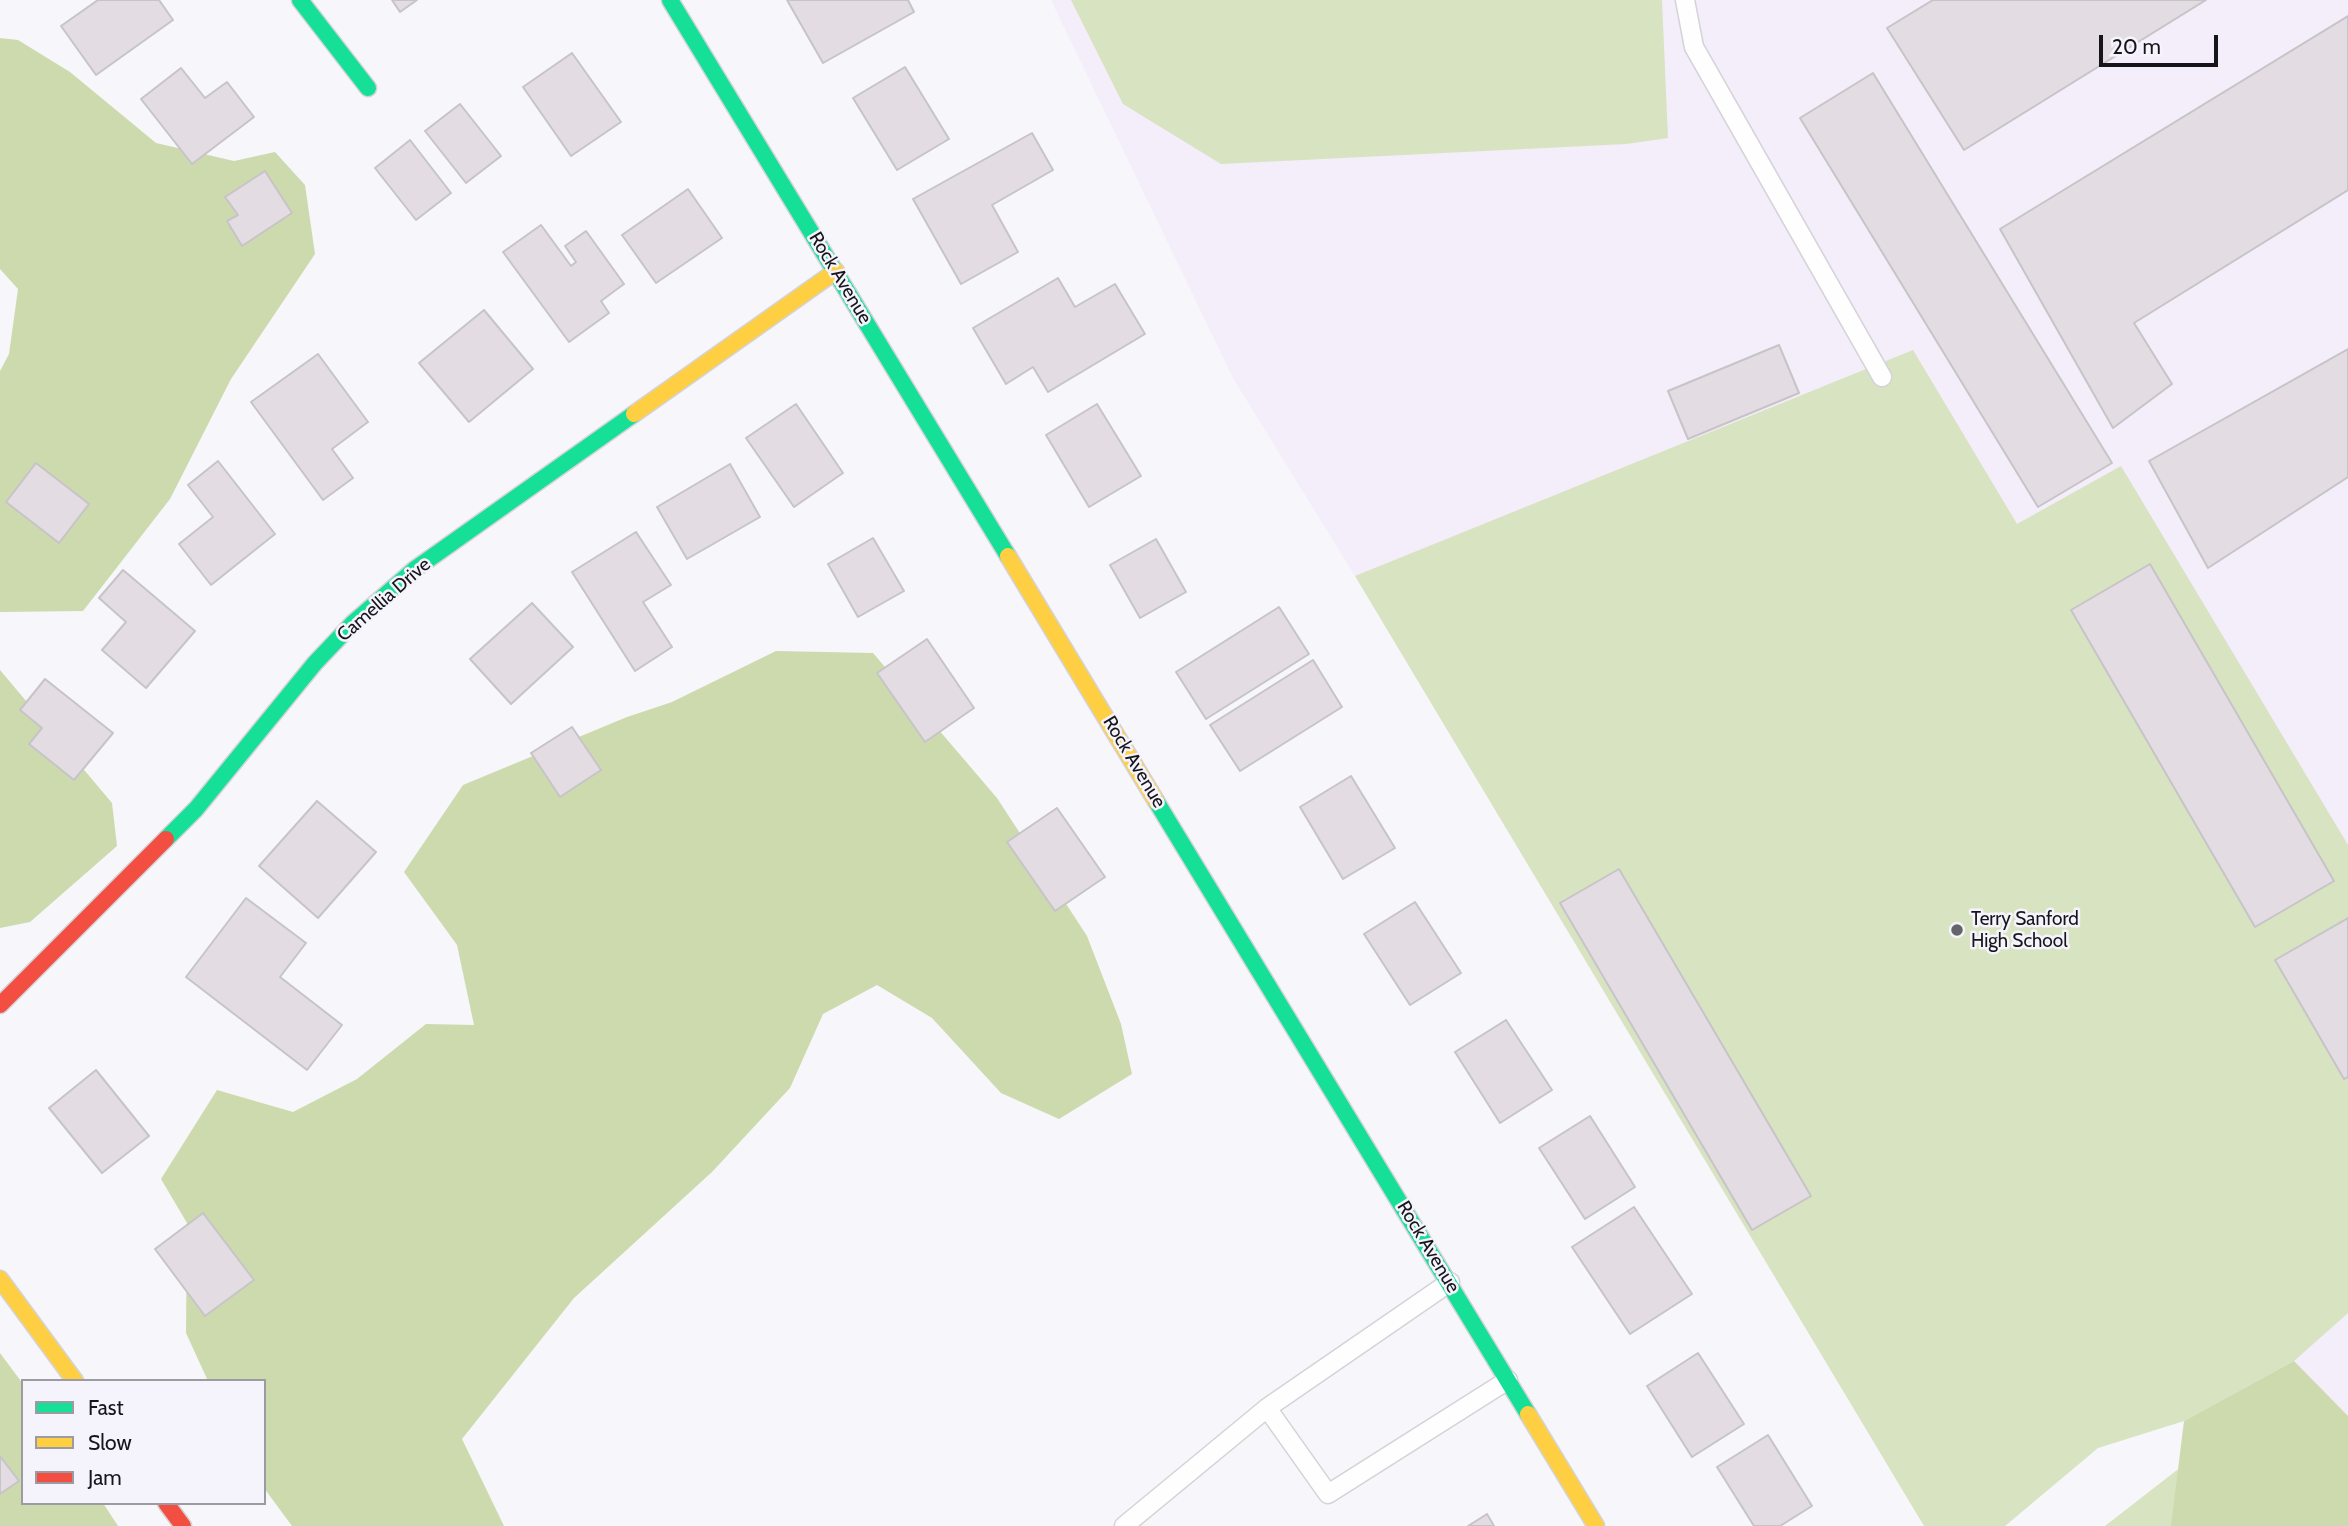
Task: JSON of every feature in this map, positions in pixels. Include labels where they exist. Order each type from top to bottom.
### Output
[{"type":"street","points":[[300,0],[368,88]]},
{"type":"street","name":"Rock Avenue","points":[[670,0],[1596,1526]]},
{"type":"street","name":"Camellia Drive","points":[[0,1005],[196,809],[315,663],[363,614],[415,569],[835,271]]},
{"type":"street","points":[[0,1279],[74,1379]]},
{"type":"street","points":[[167,1505],[183,1526]]},
{"type":"lane","points":[[1685,0],[1694,47],[1882,377]]},
{"type":"lane","points":[[1124,1526],[1268,1408],[1450,1282]]},
{"type":"lane","points":[[1268,1408],[1328,1494],[1508,1380]]},
{"type":"shaded area","name":"Terry Sanford High School","points":[[1051,0],[2348,0],[2348,1416],[2294,1362],[2184,1421],[2098,1447],[2005,1526],[1924,1526],[1355,576],[1233,378]]},
{"type":"green space","points":[[1071,0],[1662,0],[1668,138],[1626,144],[1221,164],[1123,104]]},
{"type":"green space","points":[[0,38],[18,40],[70,72],[156,143],[234,161],[275,152],[305,185],[315,254],[231,379],[170,499],[83,611],[0,612],[0,371],[9,354],[18,289],[0,269]]},
{"type":"green space","points":[[1913,350],[2017,524],[2121,466],[2348,845],[2348,1313],[2294,1361],[2184,1421],[2098,1448],[2005,1526],[1924,1526],[1355,576]]},
{"type":"green space","points":[[776,651],[873,653],[997,798],[1087,936],[1121,1024],[1132,1074],[1059,1119],[1001,1093],[932,1018],[877,985],[823,1014],[790,1088],[712,1172],[574,1298],[462,1439],[504,1526],[292,1526],[266,1491],[266,1379],[207,1379],[186,1333],[187,1223],[161,1179],[217,1090],[293,1112],[357,1079],[426,1024],[474,1025],[457,945],[404,872],[463,785],[627,717],[672,702]]},
{"type":"green space","points":[[0,670],[112,803],[117,846],[30,922],[0,928]]},
{"type":"green space","points":[[0,1353],[21,1381],[21,1505],[104,1505],[118,1526],[0,1526]]},
{"type":"green space","points":[[2294,1361],[2348,1416],[2348,1526],[2171,1526],[2184,1421]]},
{"type":"green space","points":[[2204,1449],[2264,1526],[2105,1526]]},
{"type":"building","points":[[98,0],[159,0],[173,20],[96,75],[61,26]]},
{"type":"building","points":[[392,0],[417,0],[400,12]]},
{"type":"building","points":[[787,0],[908,0],[914,12],[823,63]]},
{"type":"building","points":[[1933,0],[2206,0],[1964,150],[1887,28]]},
{"type":"building","points":[[2348,16],[2348,190],[2134,323],[2172,384],[2113,428],[2000,229]]},
{"type":"building","points":[[572,53],[621,122],[571,156],[523,87]]},
{"type":"building","points":[[905,67],[949,139],[897,170],[853,98]]},
{"type":"building","points":[[181,68],[205,98],[227,82],[254,117],[192,164],[141,99]]},
{"type":"building","points":[[1873,73],[2112,463],[2038,507],[1800,118]]},
{"type":"building","points":[[460,104],[501,156],[466,183],[425,131]]},
{"type":"building","points":[[1032,133],[1053,170],[992,205],[1018,252],[961,284],[913,199]]},
{"type":"building","points":[[410,140],[451,193],[416,220],[375,168]]},
{"type":"building","points":[[265,171],[292,213],[242,246],[227,221],[238,215],[225,197]]},
{"type":"building","points":[[688,189],[722,238],[656,283],[622,235]]},
{"type":"building","points":[[541,225],[571,266],[576,262],[565,246],[586,231],[624,284],[601,301],[609,313],[569,342],[503,252]]},
{"type":"building","points":[[1058,278],[1075,307],[1115,284],[1145,334],[1048,392],[1033,367],[1006,384],[973,328]]},
{"type":"building","points":[[484,310],[533,369],[469,422],[419,363]]},
{"type":"building","points":[[1779,345],[1799,393],[1688,439],[1668,391]]},
{"type":"building","points":[[2348,349],[2348,477],[2208,568],[2149,461]]},
{"type":"building","points":[[318,354],[368,422],[332,449],[353,478],[323,500],[251,402]]},
{"type":"building","points":[[796,404],[843,473],[794,507],[746,438]]},
{"type":"building","points":[[1097,404],[1141,476],[1089,507],[1046,435]]},
{"type":"building","points":[[218,461],[275,534],[211,585],[179,544],[213,517],[188,485]]},
{"type":"building","points":[[36,463],[89,504],[59,543],[6,502]]},
{"type":"building","points":[[730,464],[760,517],[687,559],[657,507]]},
{"type":"building","points":[[636,532],[671,585],[643,602],[672,647],[635,671],[572,572]]},
{"type":"building","points":[[873,538],[904,591],[858,617],[828,564]]},
{"type":"building","points":[[1156,539],[1186,592],[1140,618],[1110,565]]},
{"type":"building","points":[[2150,564],[2334,881],[2255,927],[2071,610]]},
{"type":"building","points":[[123,570],[195,631],[146,688],[102,650],[126,622],[99,598]]},
{"type":"building","points":[[532,603],[573,647],[511,704],[470,659]]},
{"type":"building","points":[[1279,607],[1309,654],[1206,719],[1176,672]]},
{"type":"building","points":[[927,639],[974,708],[925,742],[877,673]]},
{"type":"building","points":[[1313,660],[1342,707],[1240,771],[1210,725]]},
{"type":"building","points":[[45,679],[113,733],[74,780],[29,744],[42,728],[20,710]]},
{"type":"building","points":[[572,727],[601,770],[560,797],[531,753]]},
{"type":"building","points":[[1351,776],[1395,848],[1343,879],[1300,807]]},
{"type":"building","points":[[317,801],[376,852],[318,918],[259,866]]},
{"type":"building","points":[[1057,808],[1105,877],[1055,911],[1007,842]]},
{"type":"building","points":[[1619,869],[1811,1196],[1752,1230],[1560,903]]},
{"type":"building","points":[[246,898],[306,943],[280,977],[342,1025],[307,1070],[186,977]]},
{"type":"building","points":[[1415,902],[1461,973],[1410,1005],[1364,934]]},
{"type":"building","points":[[2348,918],[2348,1077],[2344,1079],[2275,960]]},
{"type":"building","points":[[1506,1020],[1552,1090],[1500,1123],[1455,1052]]},
{"type":"building","points":[[96,1070],[149,1136],[102,1173],[49,1108]]},
{"type":"building","points":[[1590,1116],[1635,1187],[1585,1219],[1539,1148]]},
{"type":"building","points":[[1634,1207],[1692,1294],[1630,1334],[1572,1247]]},
{"type":"building","points":[[203,1213],[254,1280],[205,1316],[155,1249]]},
{"type":"building","points":[[1698,1353],[1744,1424],[1692,1457],[1647,1386]]},
{"type":"building","points":[[1768,1435],[1812,1506],[1780,1526],[1754,1526],[1717,1467]]},
{"type":"building","points":[[0,1456],[19,1481],[0,1494]]},
{"type":"building","points":[[1487,1514],[1494,1526],[1468,1526]]},
{"type":"traffic: fast","points":[[300,0],[368,88]]},
{"type":"traffic: fast","points":[[670,0],[1008,556]]},
{"type":"traffic: fast","points":[[166,839],[196,809],[315,663],[353,623],[415,569],[634,414]]},
{"type":"traffic: fast","points":[[1156,801],[1528,1414]]},
{"type":"traffic: slow","points":[[634,414],[836,271]]},
{"type":"traffic: slow","points":[[1008,556],[1156,801]]},
{"type":"traffic: slow","points":[[0,1279],[74,1379]]},
{"type":"traffic: slow","points":[[1528,1414],[1596,1526]]},
{"type":"traffic: jam","points":[[0,1005],[166,839]]},
{"type":"traffic: jam","points":[[167,1505],[183,1526]]},
{"type":"place","name":"Terry Sanford High School","points":[[1957,930]]}]
